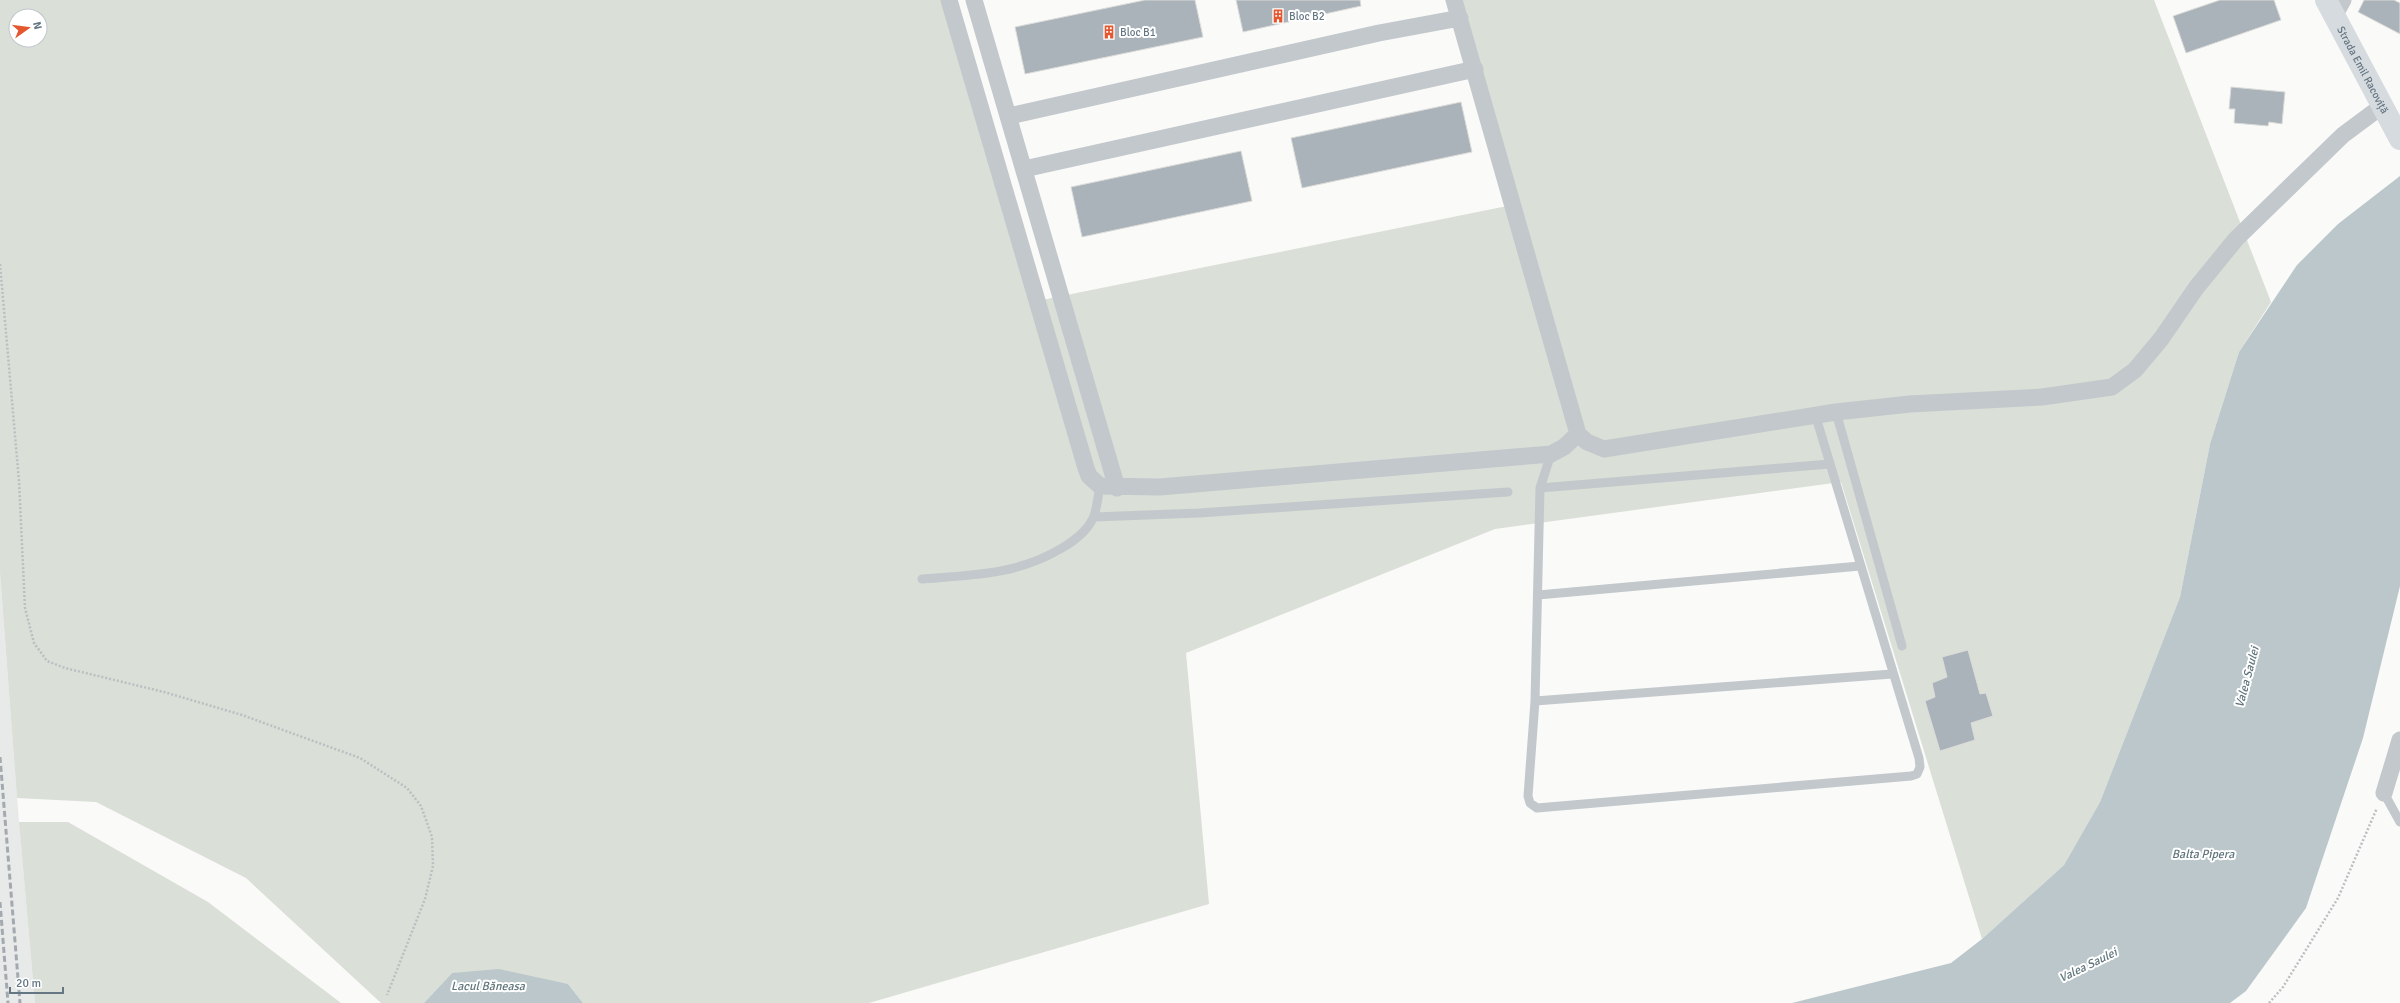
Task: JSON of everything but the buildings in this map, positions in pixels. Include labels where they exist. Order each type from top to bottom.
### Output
[{"type":"street","points":[[949,0],[1086,468],[1089,476],[1100,486],[1117,488],[1160,486],[1551,454],[1564,447],[1578,434]]},
{"type":"street","points":[[974,0],[1117,488]]},
{"type":"street","points":[[1454,0],[1475,69],[1578,434],[1596,446],[1611,448],[1815,414],[1910,404],[2042,397],[2112,387],[2135,370],[2161,339],[2196,288],[2236,239],[2343,135],[2382,106]]},
{"type":"street","name":"Strada Emil Racoviță","points":[[2334,5],[2382,106],[2398,129]]},
{"type":"street","points":[[1008,116],[1379,32],[1460,18]]},
{"type":"street","points":[[1024,169],[1475,69]]},
{"type":"street","points":[[2384,793],[2400,740]]},
{"type":"lane","points":[[1836,412],[1902,646]]},
{"type":"lane","points":[[1551,454],[1540,488],[1535,701],[1528,796],[1530,803],[1537,808],[1891,778],[1917,774],[1920,767],[1919,758],[1892,674],[1815,414]]},
{"type":"lane","points":[[1540,488],[1830,464]]},
{"type":"lane","points":[[922,579],[1000,572],[1023,567],[1046,558],[1077,539],[1094,517],[1100,486]]},
{"type":"lane","points":[[1094,517],[1199,513],[1508,492]]},
{"type":"lane","points":[[1538,595],[1860,566]]},
{"type":"lane","points":[[1535,701],[1892,674]]},
{"type":"lane","points":[[2384,793],[2400,822]]},
{"type":"path","points":[[0,264],[19,481],[25,608],[34,643],[47,661],[65,668],[164,692],[242,715],[360,758],[407,788],[421,806],[432,837],[433,866],[425,899],[388,995]]},
{"type":"path","points":[[2269,1003],[2283,986],[2338,898],[2384,793]]},
{"type":"shaded area","points":[[0,0],[950,0],[1037,301],[1517,204],[1462,0],[2154,0],[2271,302],[2239,352],[2210,444],[2180,597],[2100,802],[2064,865],[1982,939],[1841,482],[1495,529],[1186,653],[1209,904],[869,1003],[583,1003],[568,984],[452,973],[424,1003],[381,1003],[246,878],[96,802],[17,798],[0,573]]},
{"type":"shaded area","points":[[0,573],[17,798],[35,1003],[0,1003]]},
{"type":"shaded area","points":[[19,822],[68,822],[208,902],[341,1003],[35,1003]]},
{"type":"water","name":"Balta Pipera","points":[[2400,176],[2400,586],[2363,738],[2306,908],[2246,991],[2230,1003],[1792,1003],[1951,963],[1982,939],[2064,865],[2100,802],[2180,597],[2210,444],[2239,352],[2297,265],[2338,224]]},
{"type":"water","name":"Lacul Băneasa","points":[[499,969],[568,984],[583,1003],[424,1003],[452,973]]},
{"type":"railway","points":[[0,757],[20,1003]]},
{"type":"railway","points":[[0,902],[8,1003]]},
{"type":"place","name":"Bloc B2","points":[[1278,16]]},
{"type":"place","name":"Bloc B1","points":[[1109,32]]},
{"type":"water label","name":"Valea Saulei","points":[[2247,677]]},
{"type":"water label","name":"Valea Saulei","points":[[2088,965]]}]
